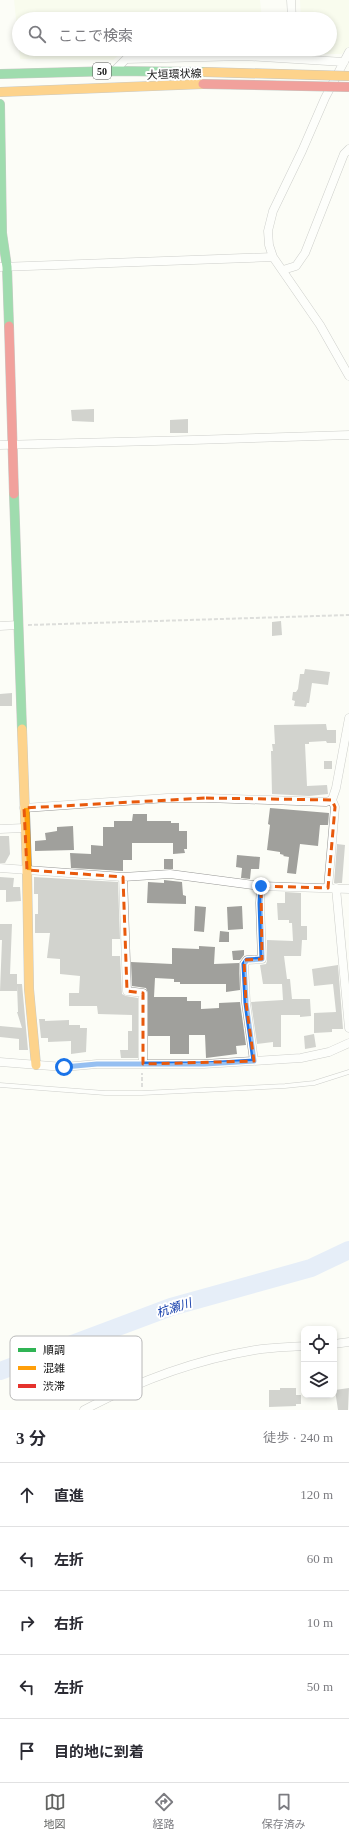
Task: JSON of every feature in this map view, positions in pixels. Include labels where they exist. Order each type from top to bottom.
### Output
[{"type":"street","points":[[291,0],[292,12]]},
{"type":"street","points":[[349,52],[325,98],[302,152],[273,211],[268,231],[269,245],[273,257],[320,324],[349,376]]},
{"type":"street","points":[[114,71],[126,59],[244,56],[344,62]]},
{"type":"street","name":"大垣環状線","points":[[0,74],[114,71],[349,76]]},
{"type":"street","name":"大垣環状線","points":[[0,92],[203,84],[349,87]]},
{"type":"street","points":[[0,104],[2,233],[12,444],[24,828],[27,870],[29,989],[36,1065]]},
{"type":"street","points":[[283,270],[296,266],[305,253],[344,154],[349,149]]},
{"type":"street","points":[[4,267],[273,257]]},
{"type":"street","points":[[0,444],[349,435]]},
{"type":"street","points":[[0,626],[18,625]]},
{"type":"street","points":[[349,718],[336,788],[332,800],[335,807],[332,888],[349,1028]]},
{"type":"street","points":[[24,808],[167,798],[326,802],[332,800]]},
{"type":"street","points":[[0,829],[24,828]]},
{"type":"street","points":[[0,868],[123,876],[170,874],[261,886],[349,889]]},
{"type":"street","points":[[123,876],[127,991],[143,993],[143,1064]]},
{"type":"street","points":[[254,1061],[246,1003],[244,964],[247,960],[262,959],[260,903],[261,886]]},
{"type":"street","points":[[0,1062],[64,1067],[97,1064],[204,1064],[301,1058],[329,1052],[349,1043]]},
{"type":"street","points":[[337,1344],[349,1342]]},
{"type":"street","points":[[142,1382],[163,1374],[215,1358],[257,1350],[301,1346]]},
{"type":"street","points":[[84,1410],[103,1400]]},
{"type":"lane","points":[[0,1085],[105,1093],[142,1093],[292,1086],[314,1083],[349,1072]]},
{"type":"path","points":[[18,625],[349,615]]},
{"type":"path","points":[[142,1093],[143,1064]]},
{"type":"highlighted area","points":[[206,798],[332,800],[335,807],[328,888],[261,886],[262,959],[244,960],[246,1003],[254,1061],[143,1064],[143,993],[127,991],[123,877],[27,870],[24,808]]},
{"type":"green space","points":[[14,0],[260,0],[261,12],[15,12]]},
{"type":"green space","points":[[300,0],[349,0],[349,46],[342,54],[337,54],[337,12],[301,12]]},
{"type":"green space","points":[[20,56],[118,56],[113,60],[20,59]]},
{"type":"building","points":[[94,409],[94,422],[72,421],[71,410]]},
{"type":"building","points":[[188,419],[188,433],[170,433],[170,420]]},
{"type":"building","points":[[281,621],[282,635],[272,636],[272,622]]},
{"type":"building","points":[[305,669],[330,672],[328,685],[312,683],[309,703],[307,703],[306,707],[294,706],[295,701],[292,700],[293,692],[296,692],[298,689],[300,674],[304,674]]},
{"type":"building","points":[[12,693],[12,706],[0,706],[0,694]]},
{"type":"building","points":[[326,724],[327,730],[336,730],[336,743],[327,743],[326,741],[309,742],[309,744],[305,744],[307,786],[327,785],[328,794],[309,796],[272,794],[271,751],[273,751],[272,744],[275,744],[274,725]]},
{"type":"building","points":[[324,761],[332,761],[332,769],[324,769]]},
{"type":"building","points":[[270,808],[329,813],[328,825],[320,825],[318,846],[300,844],[296,874],[287,873],[289,857],[283,856],[284,855],[280,854],[280,852],[267,850],[270,825],[268,824]]},
{"type":"building","points":[[133,814],[147,814],[147,821],[171,821],[171,823],[179,823],[179,831],[187,831],[187,849],[184,849],[185,853],[173,854],[173,843],[132,843],[132,860],[123,860],[123,871],[71,868],[70,853],[91,854],[91,845],[103,846],[103,827],[114,827],[114,821],[132,821]]},
{"type":"building","points":[[73,826],[74,850],[35,851],[35,841],[46,840],[45,833],[57,831],[57,827]]},
{"type":"building","points":[[0,836],[9,836],[10,854],[5,863],[0,863]]},
{"type":"building","points":[[337,844],[345,845],[342,883],[334,883]]},
{"type":"building","points":[[237,855],[260,857],[259,869],[251,869],[250,879],[241,878],[242,868],[236,867]]},
{"type":"building","points":[[164,859],[173,859],[173,869],[164,869]]},
{"type":"building","points":[[0,877],[14,878],[13,887],[20,887],[21,901],[6,902],[6,890],[0,890]]},
{"type":"building","points":[[34,877],[118,882],[120,939],[112,939],[112,956],[120,956],[122,994],[138,998],[138,1058],[121,1058],[120,1050],[128,1050],[128,1031],[132,1031],[132,1015],[98,1014],[97,1006],[69,1006],[69,993],[79,993],[80,976],[60,974],[60,959],[47,958],[50,933],[35,933],[35,914],[38,914],[38,894],[34,894]]},
{"type":"building","points":[[164,880],[182,882],[183,895],[186,896],[186,904],[147,903],[148,882],[164,883]]},
{"type":"building","points":[[285,892],[301,893],[301,926],[307,926],[307,940],[302,940],[301,956],[284,956],[287,979],[290,979],[292,999],[310,999],[311,1016],[300,1017],[300,1015],[281,1015],[281,1047],[273,1047],[273,1042],[257,1044],[251,1002],[283,1000],[282,984],[263,984],[260,965],[266,964],[267,961],[267,940],[293,941],[292,923],[289,923],[289,920],[278,920],[277,903],[285,903]]},
{"type":"building","points":[[195,906],[206,907],[204,932],[194,931]]},
{"type":"building","points":[[242,906],[243,929],[228,930],[227,907]]},
{"type":"building","points":[[0,924],[12,924],[10,974],[17,974],[17,984],[22,984],[28,1050],[19,1050],[19,1039],[0,1037],[0,1026],[22,1028],[17,1012],[18,1012],[17,985],[17,991],[0,991],[2,940],[0,940]]},
{"type":"building","points":[[220,931],[229,932],[229,942],[219,942]]},
{"type":"building","points":[[199,946],[215,947],[214,964],[239,963],[240,990],[226,992],[226,984],[180,984],[180,982],[174,982],[174,979],[155,978],[154,997],[187,997],[187,1001],[201,1001],[201,1009],[219,1008],[219,1003],[240,1002],[246,1045],[236,1046],[237,1054],[206,1058],[205,1035],[189,1035],[189,1054],[170,1054],[170,1036],[148,1036],[148,993],[146,988],[132,986],[131,962],[172,964],[172,948],[199,949]]},
{"type":"building","points":[[244,950],[244,955],[240,960],[233,960],[232,951]]},
{"type":"building","points":[[338,965],[343,1029],[332,1029],[332,1032],[314,1033],[314,1013],[336,1012],[333,984],[314,986],[312,969]]},
{"type":"building","points":[[39,1019],[45,1019],[45,1021],[69,1020],[69,1025],[80,1025],[80,1028],[87,1028],[86,1052],[71,1054],[71,1041],[48,1042],[48,1038],[41,1038]]},
{"type":"building","points":[[314,1034],[316,1047],[305,1049],[304,1036]]},
{"type":"building","points":[[280,1388],[296,1388],[296,1395],[301,1395],[301,1404],[296,1404],[296,1406],[269,1407],[269,1390],[280,1390]]},
{"type":"building","points":[[349,1388],[348,1410],[338,1410],[336,1398],[337,1390]]},
{"type":"waterway","name":"杭瀬川","points":[[94,1336],[171,1307],[311,1268],[349,1250]]},
{"type":"waterway","name":"杭瀬川","points":[[0,1371],[10,1367]]},
{"type":"traffic: fast","points":[[0,74],[114,71],[205,72]]},
{"type":"traffic: fast","points":[[0,104],[2,233],[7,267],[9,326]]},
{"type":"traffic: fast","points":[[14,494],[22,729]]},
{"type":"traffic: slow","points":[[205,72],[349,76]]},
{"type":"traffic: slow","points":[[0,92],[203,84]]},
{"type":"traffic: slow","points":[[22,729],[27,870],[29,989],[36,1065]]},
{"type":"traffic: jam","points":[[203,84],[349,87]]},
{"type":"traffic: jam","points":[[9,326],[14,494]]},
{"type":"route","points":[[64,1067],[97,1064],[204,1064],[254,1061],[246,1003],[244,964],[247,960],[262,959],[260,903],[261,886]]}]
